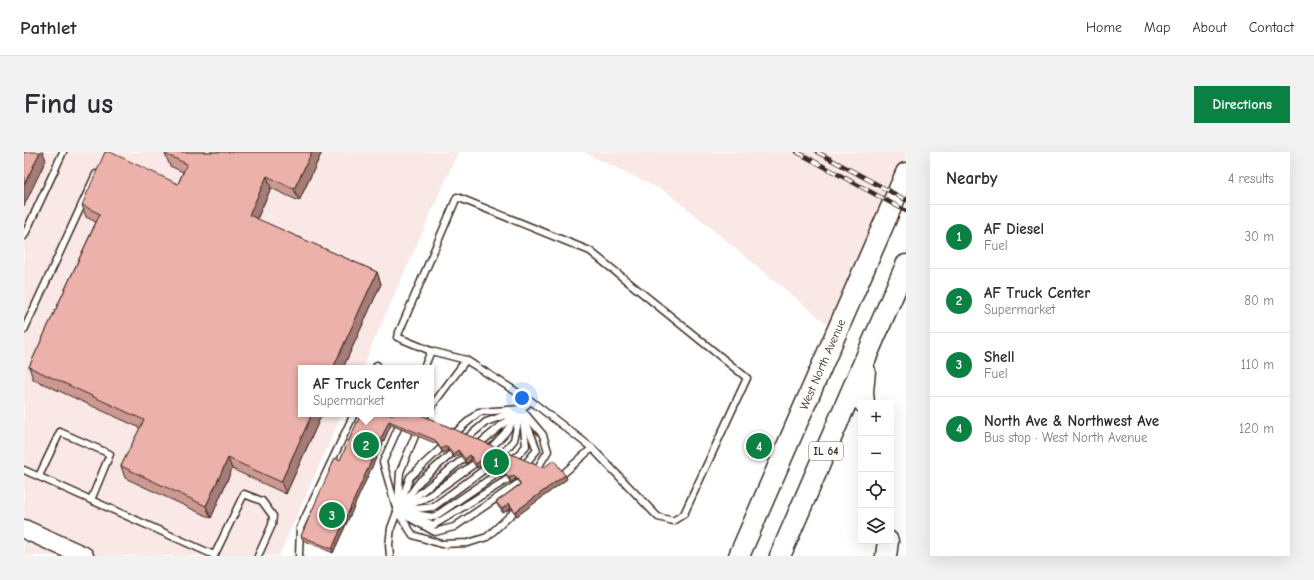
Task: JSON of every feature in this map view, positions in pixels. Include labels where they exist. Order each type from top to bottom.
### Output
[{"type":"main road","name":"West North Avenue","points":[[739,556],[906,173]]},
{"type":"main road","name":"IL 64","points":[[780,556],[906,265]]},
{"type":"main road","points":[[864,400],[866,357]]},
{"type":"main road","points":[[886,556],[888,544]]},
{"type":"street","points":[[24,529],[84,556]]},
{"type":"lane","points":[[24,236],[63,152]]},
{"type":"lane","points":[[24,330],[99,166]]},
{"type":"lane","points":[[457,197],[590,251],[747,378],[684,514],[672,521],[658,517],[592,448],[531,401],[466,360],[431,351],[397,337],[457,197]]},
{"type":"lane","points":[[425,365],[431,351]]},
{"type":"lane","points":[[434,403],[466,360]]},
{"type":"lane","points":[[479,444],[531,401]]},
{"type":"lane","points":[[455,433],[479,412],[521,409]]},
{"type":"lane","points":[[467,438],[486,422],[521,409]]},
{"type":"lane","points":[[490,449],[505,433],[521,409]]},
{"type":"lane","points":[[502,454],[514,440],[521,409]]},
{"type":"lane","points":[[514,459],[526,446],[521,409]]},
{"type":"lane","points":[[521,409],[536,450],[525,464]]},
{"type":"lane","points":[[521,409],[543,435],[548,451],[537,469]]},
{"type":"lane","points":[[299,556],[300,528],[353,417]]},
{"type":"lane","points":[[398,428],[384,462],[397,511],[413,535],[441,544],[468,543],[487,536],[514,512]]},
{"type":"lane","points":[[39,476],[60,432],[110,454],[91,500]]},
{"type":"lane","points":[[397,511],[400,472],[415,436]]},
{"type":"lane","points":[[563,474],[592,448]]},
{"type":"lane","points":[[390,556],[389,545],[391,528],[410,477],[440,449]]},
{"type":"lane","points":[[397,511],[420,481],[451,454]]},
{"type":"lane","points":[[397,511],[463,459]]},
{"type":"lane","points":[[397,511],[429,496],[474,464]]},
{"type":"lane","points":[[397,511],[433,507],[485,469]]},
{"type":"lane","points":[[24,470],[214,556],[244,494],[262,501],[272,516],[272,525],[258,556]]},
{"type":"lane","points":[[397,511],[434,517],[497,474]]},
{"type":"lane","points":[[397,511],[434,524],[508,479]]},
{"type":"lane","points":[[397,511],[435,532],[454,527],[519,483]]},
{"type":"shaded area","points":[[24,152],[458,152],[363,365],[298,365],[298,417],[341,417],[279,556],[24,556]]},
{"type":"shaded area","points":[[583,152],[906,152],[906,174],[837,332],[667,192]]},
{"type":"building","points":[[24,152],[40,152],[24,185]]},
{"type":"building","points":[[105,152],[110,152],[178,184],[187,164],[165,154],[167,152],[312,152],[294,189],[267,176],[249,215],[377,272],[334,365],[298,365],[298,417],[311,417],[281,482],[228,458],[206,506],[121,466],[144,420],[29,367],[100,214],[82,205]]},
{"type":"building","points":[[360,417],[426,417],[543,468],[554,460],[565,475],[515,512],[509,503],[502,509],[496,502],[521,484],[514,475],[509,478],[503,470],[498,474],[492,465],[487,469],[481,460],[476,464],[470,455],[465,459],[458,450],[453,454],[446,446],[441,449],[435,440],[389,421],[332,549],[301,536],[335,458],[340,460]]},
{"type":"railway","points":[[797,152],[906,211]]},
{"type":"railway","points":[[817,152],[906,200]]},
{"type":"place","name":"AF Truck Center","points":[[366,445]]},
{"type":"place","name":"North Ave & Northwest Ave","points":[[759,446]]},
{"type":"place","name":"AF Diesel","points":[[496,462]]},
{"type":"place","name":"Shell","points":[[332,515]]}]
